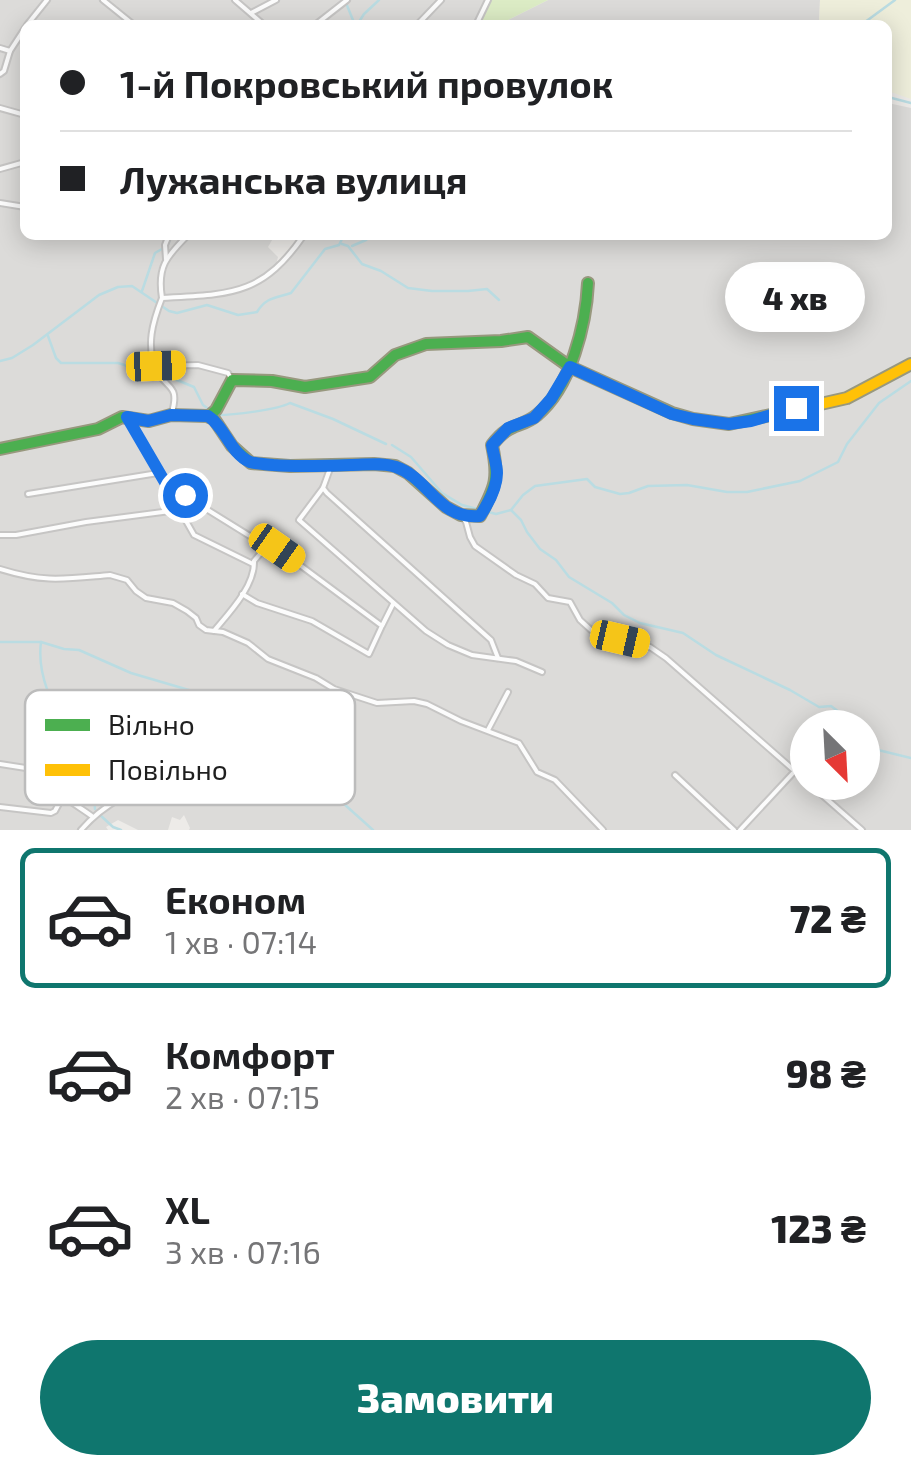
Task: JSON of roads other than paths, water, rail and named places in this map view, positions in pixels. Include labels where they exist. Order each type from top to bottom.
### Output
[{"type":"street","points":[[31,20],[47,0]]},
{"type":"street","points":[[103,0],[128,20]]},
{"type":"street","points":[[235,0],[258,20]]},
{"type":"street","points":[[250,13],[276,0]]},
{"type":"street","points":[[422,20],[442,0]]},
{"type":"street","points":[[321,20],[344,2]]},
{"type":"street","points":[[0,74],[20,35]]},
{"type":"street","points":[[0,48],[10,50]]},
{"type":"street","points":[[167,240],[159,280],[160,303],[150,341],[157,370],[176,396],[171,415]]},
{"type":"street","points":[[166,259],[183,240]]},
{"type":"street","points":[[160,303],[247,289],[277,270],[300,240]]},
{"type":"street","points":[[212,414],[232,446],[251,462],[395,466],[441,504],[461,514],[480,516],[498,473],[492,445],[508,428],[534,418],[570,367],[588,283]]},
{"type":"street","points":[[232,380],[305,387],[370,377],[394,355],[416,346],[528,337],[570,367],[672,414],[729,424],[847,398],[911,364]]},
{"type":"street","points":[[157,370],[198,365],[228,374],[232,380]]},
{"type":"street","points":[[212,414],[232,380]]},
{"type":"street","points":[[0,449],[98,429],[118,418],[148,421],[171,415],[212,414]]},
{"type":"street","points":[[127,417],[194,535],[254,564]]},
{"type":"street","points":[[331,466],[323,488],[299,520],[426,632],[472,655],[516,661],[542,672]]},
{"type":"street","points":[[28,494],[158,473]]},
{"type":"street","points":[[166,484],[266,546],[277,548],[382,626]]},
{"type":"street","points":[[323,488],[490,640],[498,658]]},
{"type":"street","points":[[0,535],[180,510]]},
{"type":"street","points":[[461,514],[475,546],[534,584],[548,598],[570,602],[591,630],[650,647],[666,658],[790,768]]},
{"type":"street","points":[[214,632],[242,594],[266,546]]},
{"type":"street","points":[[0,568],[46,580],[121,576],[146,598],[174,604],[196,618],[206,630],[248,643],[268,658],[342,690]]},
{"type":"street","points":[[242,594],[312,622],[370,654],[394,603]]},
{"type":"street","points":[[488,730],[508,692]]},
{"type":"street","points":[[355,695],[377,703],[426,704],[519,743],[537,772],[556,780],[603,830]]},
{"type":"street","points":[[0,764],[25,768]]},
{"type":"street","points":[[676,776],[737,830],[790,776]]},
{"type":"street","points":[[827,800],[862,830]]},
{"type":"street","points":[[0,807],[51,813],[57,805]]},
{"type":"street","points":[[76,805],[93,817]]},
{"type":"street","points":[[82,830],[109,805]]},
{"type":"waterway","points":[[360,20],[379,0]]},
{"type":"waterway","points":[[868,20],[895,0]]},
{"type":"waterway","points":[[346,3],[353,20]]},
{"type":"waterway","points":[[892,98],[911,103]]},
{"type":"waterway","points":[[142,291],[155,253],[170,240]]},
{"type":"waterway","points":[[0,361],[33,345],[99,295],[118,287],[132,286],[177,313],[207,305],[238,315],[257,312],[268,301],[291,293],[325,249],[339,245],[342,240]]},
{"type":"waterway","points":[[352,246],[366,240]]},
{"type":"waterway","points":[[342,244],[362,264],[408,288],[487,289],[499,300]]},
{"type":"waterway","points":[[48,336],[61,363],[118,363],[168,372],[172,378],[194,387],[203,405],[217,415],[255,412],[290,403],[386,444]]},
{"type":"waterway","points":[[392,445],[411,457],[442,493],[462,505],[496,514],[511,510],[535,486],[587,479],[595,487],[620,494],[648,486],[687,485],[747,492],[800,481],[838,462],[879,403],[911,381]]},
{"type":"waterway","points":[[511,510],[540,549],[556,560],[569,577],[612,603],[624,615],[683,633],[716,655],[819,707],[831,706],[836,710]]},
{"type":"waterway","points":[[0,642],[41,642],[79,650],[131,673],[189,690]]},
{"type":"waterway","points":[[41,642],[48,690]]},
{"type":"waterway","points":[[880,750],[911,758]]},
{"type":"waterway","points":[[95,805],[95,809]]},
{"type":"waterway","points":[[345,805],[373,830]]},
{"type":"waterway","points":[[100,815],[121,830]]}]
